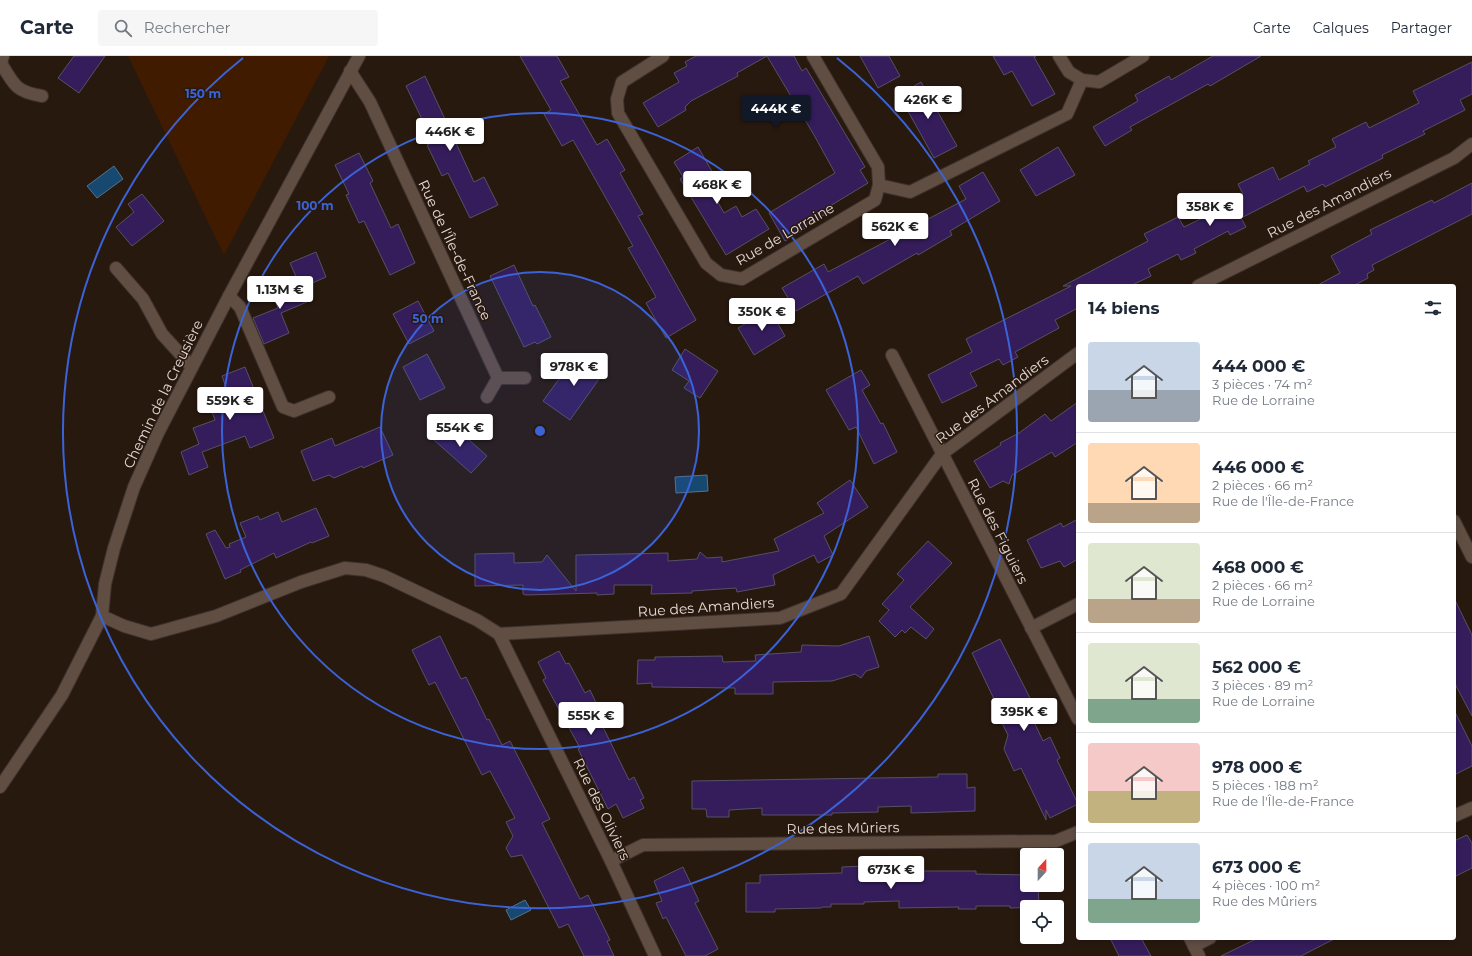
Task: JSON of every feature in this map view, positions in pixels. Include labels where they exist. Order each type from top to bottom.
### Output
[{"type":"street","points":[[3,56],[1,63],[11,80],[24,93],[42,96]]},
{"type":"street","name":"Chemin de la Creusière","points":[[0,787],[62,695],[102,616],[105,584],[114,548],[134,487],[158,433],[229,296],[359,56]]},
{"type":"street","name":"Rue de Lorraine","points":[[663,56],[622,82],[617,99],[618,114],[706,263],[721,275],[742,278],[875,200],[879,185]]},
{"type":"street","points":[[813,56],[878,167],[879,185],[910,192],[1067,114],[1082,80]]},
{"type":"street","points":[[1059,56],[1069,72],[1082,80],[1099,82],[1143,56]]},
{"type":"street","name":"Rue de l'Île-de-France","points":[[350,71],[370,102],[498,378]]},
{"type":"street","name":"Rue des Amandiers","points":[[1202,284],[1454,158],[1472,144]]},
{"type":"street","points":[[116,268],[143,299],[162,334],[192,367]]},
{"type":"street","points":[[229,296],[240,307],[283,407],[294,411],[329,397]]},
{"type":"street","name":"Rue des Amandiers","points":[[499,634],[780,618],[841,594],[942,454],[1076,354]]},
{"type":"street","name":"Rue des Figuiers","points":[[892,356],[1076,715]]},
{"type":"street","points":[[486,397],[498,378],[525,378]]},
{"type":"street","points":[[1456,525],[1472,558]]},
{"type":"street","points":[[102,616],[124,626],[151,634],[216,616],[301,582],[345,568],[366,570],[384,576],[476,620],[499,634]]},
{"type":"street","points":[[1031,628],[1076,605]]},
{"type":"street","name":"Rue des Oliviers","points":[[499,634],[611,861],[655,956]]},
{"type":"street","points":[[1456,815],[1472,808]]},
{"type":"street","name":"Rue des Mûriers","points":[[611,861],[644,845],[1056,840],[1076,833]]},
{"type":"street","points":[[1194,947],[1206,940]]},
{"type":"shaded area","points":[[128,56],[329,56],[224,255]]},
{"type":"water","points":[[114,166],[123,179],[97,198],[87,186]]},
{"type":"water","points":[[707,475],[708,491],[676,493],[675,477]]},
{"type":"water","points":[[525,900],[531,910],[511,920],[506,910]]},
{"type":"building","points":[[74,56],[105,56],[79,93],[58,78]]},
{"type":"building","points":[[520,56],[557,56],[569,77],[560,81],[597,145],[607,139],[625,170],[620,173],[643,214],[638,216],[696,320],[666,338],[646,303],[656,297],[628,248],[633,246],[573,140],[562,146],[544,114],[551,110]]},
{"type":"building","points":[[696,56],[767,56],[737,73],[738,76],[691,101],[685,107],[686,110],[658,127],[643,103],[679,82],[674,73],[687,66],[685,62]]},
{"type":"building","points":[[767,56],[794,56],[802,71],[806,68],[865,167],[860,170],[868,183],[825,209],[827,213],[806,225],[807,227],[785,241],[769,213],[835,173]]},
{"type":"building","points":[[860,56],[889,56],[900,76],[878,88]]},
{"type":"building","points":[[993,56],[1036,56],[1034,57],[1055,94],[1032,106],[1012,71],[1004,75]]},
{"type":"building","points":[[1213,56],[1261,56],[1210,86],[1208,84],[1130,127],[1132,130],[1105,146],[1093,127],[1138,101],[1135,95],[1169,76],[1171,80]]},
{"type":"building","points":[[1472,62],[1472,94],[1460,100],[1465,110],[1423,131],[1425,134],[1382,155],[1383,158],[1325,187],[1323,184],[1307,192],[1304,186],[1241,218],[1246,227],[1230,235],[1228,231],[1194,249],[1196,253],[1181,260],[1178,254],[1148,269],[1151,276],[1134,284],[1076,284],[1076,309],[1055,320],[1059,328],[1015,352],[1018,357],[1003,365],[999,359],[970,373],[977,386],[942,403],[928,375],[972,352],[966,339],[1071,286],[1063,286],[1148,241],[1144,234],[1178,217],[1184,227],[1215,212],[1213,209],[1243,194],[1238,184],[1273,167],[1279,180],[1310,164],[1308,161],[1336,147],[1332,139],[1366,122],[1369,128],[1419,103],[1413,91]]},
{"type":"building","points":[[425,76],[474,182],[484,177],[498,205],[470,218],[448,173],[442,176],[427,145],[433,142],[406,86]]},
{"type":"building","points":[[921,82],[957,146],[934,158],[899,95]]},
{"type":"building","points":[[698,147],[717,180],[708,185],[724,213],[736,206],[742,217],[756,209],[769,229],[726,255],[680,179],[683,177],[674,162]]},
{"type":"building","points":[[1058,147],[1075,175],[1036,196],[1020,170]]},
{"type":"building","points":[[359,153],[373,181],[370,183],[391,228],[398,224],[415,263],[390,275],[364,221],[359,223],[346,195],[349,194],[335,165]]},
{"type":"building","points":[[983,172],[1000,201],[950,231],[952,235],[918,255],[917,253],[863,284],[858,276],[796,311],[782,288],[824,264],[828,272],[966,199],[959,186]]},
{"type":"building","points":[[1472,183],[1472,214],[1372,265],[1374,270],[1367,274],[1368,278],[1357,284],[1320,284],[1340,273],[1331,256],[1372,234],[1370,230],[1432,200],[1434,203]]},
{"type":"building","points":[[142,194],[164,221],[132,246],[116,227],[134,212],[128,204]]},
{"type":"building","points":[[316,252],[326,277],[301,288],[290,263]]},
{"type":"building","points":[[514,265],[533,306],[535,305],[551,337],[537,344],[535,342],[524,347],[490,276]]},
{"type":"building","points":[[296,277],[307,302],[281,313],[289,333],[264,344],[253,318],[278,308],[270,288]]},
{"type":"building","points":[[418,301],[434,331],[409,344],[393,314]]},
{"type":"building","points":[[770,310],[785,336],[754,355],[738,328]]},
{"type":"building","points":[[685,349],[718,371],[700,398],[684,388],[689,381],[672,370]]},
{"type":"building","points":[[578,353],[604,372],[570,420],[543,401]]},
{"type":"building","points":[[427,354],[445,388],[420,400],[403,367]]},
{"type":"building","points":[[245,367],[274,438],[250,448],[245,436],[202,452],[208,467],[189,475],[181,452],[199,444],[193,428],[215,420],[208,401],[228,393],[222,376]]},
{"type":"building","points":[[861,370],[870,385],[862,390],[881,424],[883,423],[897,452],[874,464],[856,427],[849,430],[826,390]]},
{"type":"building","points":[[1076,403],[1076,443],[1055,457],[1052,452],[1012,475],[1009,484],[1003,481],[990,488],[974,461],[1001,445],[1000,443],[1019,433],[1045,414],[1051,421]]},
{"type":"building","points":[[450,423],[487,456],[471,473],[434,440]]},
{"type":"building","points":[[380,427],[393,455],[363,468],[362,466],[334,478],[329,475],[313,481],[301,451],[332,438],[335,446]]},
{"type":"building","points":[[850,480],[868,507],[824,536],[833,555],[818,563],[814,555],[773,575],[775,585],[737,592],[736,588],[692,591],[692,593],[651,594],[652,585],[614,585],[614,594],[597,595],[597,593],[526,595],[523,594],[523,585],[475,586],[475,554],[514,553],[514,563],[542,562],[547,555],[576,591],[576,555],[668,553],[668,561],[697,559],[700,552],[707,558],[722,557],[722,562],[779,551],[774,539],[824,513],[817,503]]},
{"type":"building","points":[[316,508],[329,536],[312,543],[311,542],[276,558],[274,553],[240,570],[241,572],[225,579],[206,534],[215,530],[226,548],[230,547],[229,544],[246,537],[240,523],[258,516],[260,520],[278,512],[282,522]]},
{"type":"building","points":[[1076,520],[1076,560],[1064,567],[1060,561],[1041,568],[1027,540],[1061,523],[1063,527]]},
{"type":"building","points":[[928,541],[952,563],[910,607],[934,629],[926,639],[911,627],[905,633],[902,630],[895,637],[879,621],[889,610],[882,604],[904,580],[897,574]]},
{"type":"building","points":[[1456,602],[1472,635],[1472,716],[1456,686]]},
{"type":"building","points":[[440,636],[461,679],[466,677],[487,720],[489,719],[502,745],[510,741],[550,819],[542,823],[580,899],[588,895],[610,940],[607,941],[614,956],[584,956],[568,924],[559,928],[522,855],[511,857],[506,848],[513,836],[506,822],[515,818],[490,771],[482,775],[435,682],[429,685],[412,650]]},
{"type":"building","points":[[869,636],[879,667],[866,671],[861,678],[855,674],[832,681],[773,682],[773,694],[735,694],[735,688],[652,687],[652,683],[637,684],[638,660],[655,660],[655,657],[722,656],[723,662],[756,661],[755,655],[801,652],[802,645],[839,646]]},
{"type":"building","points":[[1000,639],[1031,700],[1025,703],[1043,741],[1050,737],[1060,758],[1057,760],[1076,800],[1076,805],[1050,818],[1046,810],[1046,820],[1021,768],[1014,771],[1004,749],[1008,735],[991,701],[994,699],[972,653]]},
{"type":"building","points":[[559,651],[566,664],[569,663],[585,693],[590,690],[600,711],[596,713],[629,780],[634,777],[644,798],[640,800],[644,808],[623,818],[616,804],[608,809],[578,749],[580,748],[543,680],[546,678],[538,662]]},
{"type":"building","points":[[1456,714],[1472,746],[1472,766],[1456,774]]},
{"type":"building","points":[[938,774],[967,774],[967,788],[975,787],[975,811],[911,813],[911,806],[878,807],[878,812],[832,813],[832,815],[762,815],[762,808],[729,810],[729,817],[707,817],[706,809],[692,809],[692,781],[938,777]]},
{"type":"building","points":[[1467,835],[1472,843],[1472,868],[1456,876],[1456,840]]},
{"type":"building","points":[[864,866],[864,871],[976,871],[976,874],[1020,875],[1020,892],[1038,892],[1039,900],[1020,900],[1020,908],[1010,908],[1010,906],[976,906],[976,909],[958,909],[959,907],[899,908],[899,901],[864,902],[864,904],[831,904],[831,907],[821,908],[775,909],[775,912],[746,912],[746,883],[760,883],[760,875],[842,873],[842,867]]},
{"type":"building","points":[[683,867],[699,901],[695,903],[718,949],[705,956],[686,956],[666,917],[663,919],[656,903],[662,901],[654,881]]},
{"type":"building","points":[[1111,940],[1142,940],[1151,956],[1119,956]]},
{"type":"building","points":[[1254,940],[1332,940],[1301,956],[1221,956]]}]
